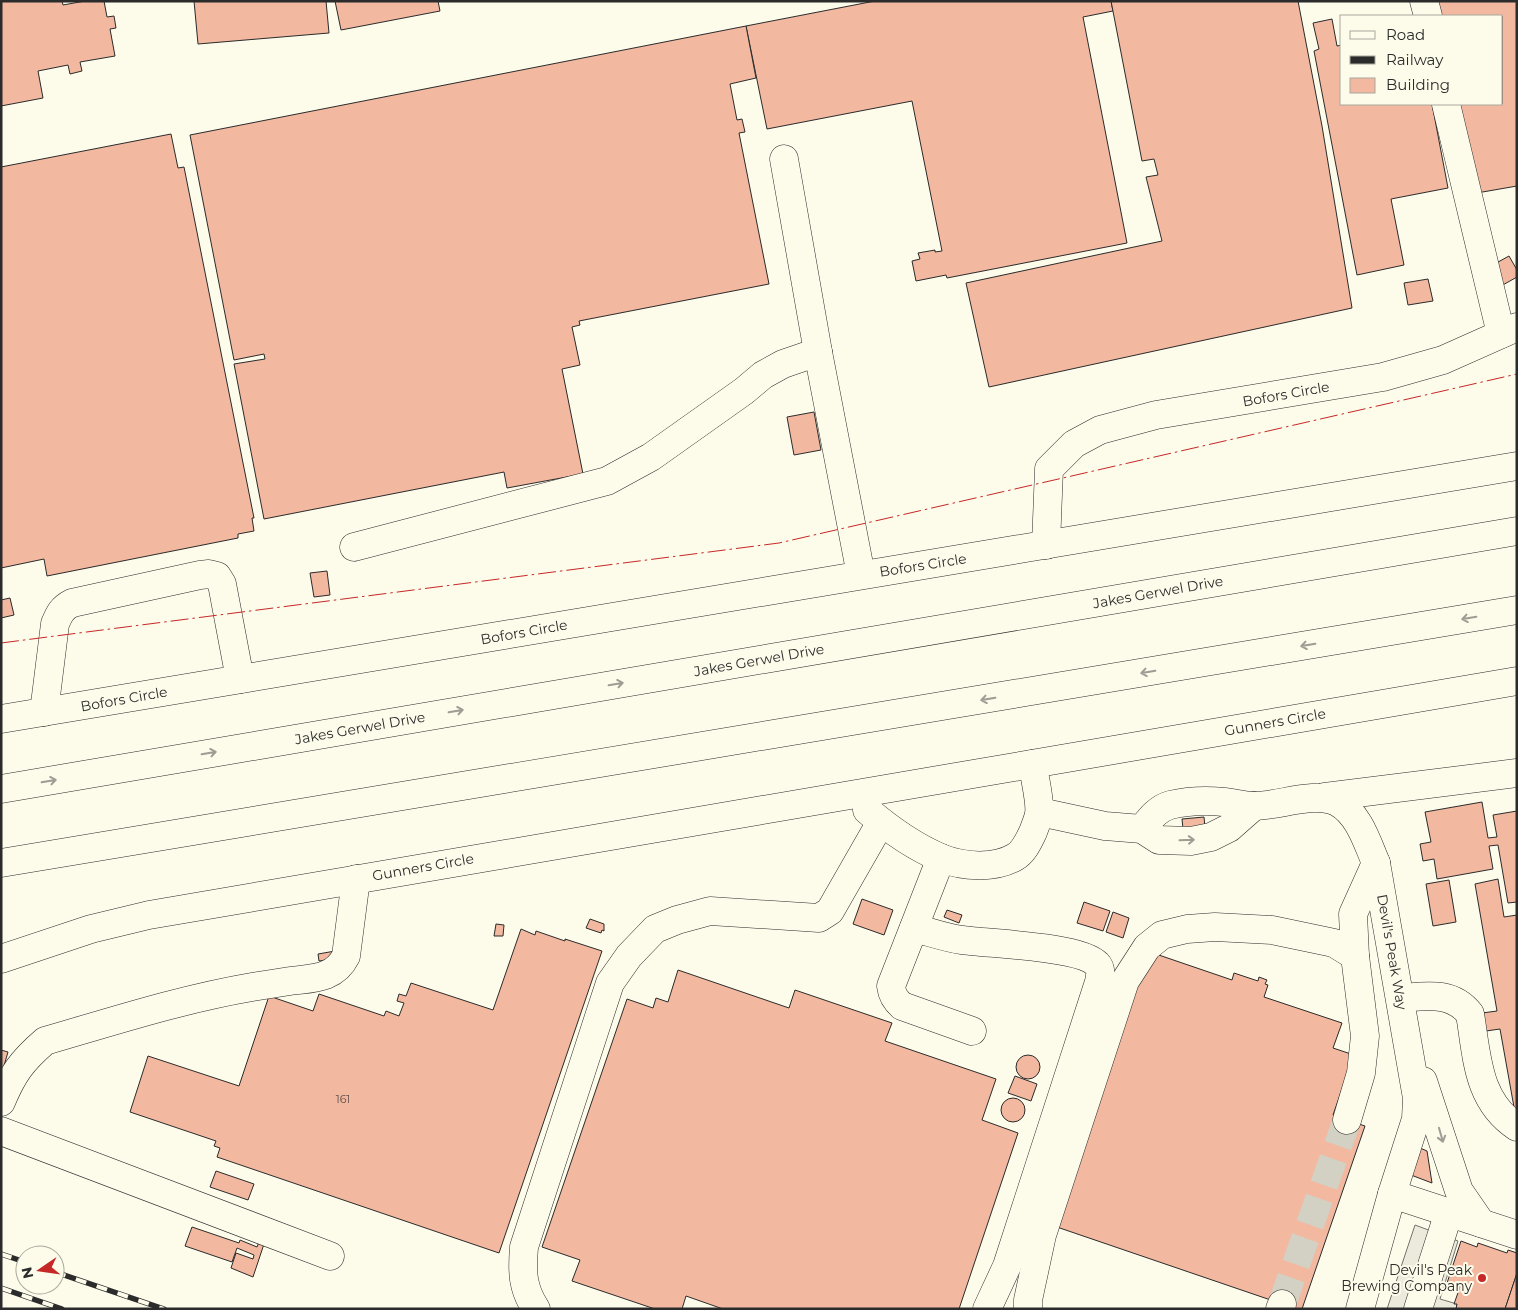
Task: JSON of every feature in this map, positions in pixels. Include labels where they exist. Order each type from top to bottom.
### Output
[{"type":"main road","points":[[1424,1],[1428,15]]},
{"type":"main road","points":[[1446,105],[1461,172],[1509,331]]},
{"type":"main road","points":[[784,158],[818,352],[861,575]]},
{"type":"main road","name":"Bofors Circle","points":[[1046,545],[1049,469],[1074,444],[1100,430],[1156,415],[1382,377],[1443,360],[1509,331]]},
{"type":"main road","points":[[354,547],[607,480],[651,457],[744,391],[763,375],[783,364],[818,352]]},
{"type":"main road","name":"Bofors Circle","points":[[1,719],[1517,466]]},
{"type":"main road","name":"Jakes Gerwel Drive","points":[[1,789],[1517,531]]},
{"type":"main road","points":[[44,712],[55,624],[59,613],[65,607],[72,603],[200,575],[209,574],[217,576],[222,584],[240,679]]},
{"type":"main road","points":[[1,863],[1517,610]]},
{"type":"main road","name":"Gunners Circle","points":[[1,959],[92,929],[148,915],[1517,681]]},
{"type":"main road","points":[[850,794],[881,822],[942,858],[961,863],[1000,864],[1017,856],[1029,841],[1040,812],[1033,764]]},
{"type":"main road","points":[[1142,829],[1157,811],[1171,805],[1199,801],[1254,806],[1517,774]]},
{"type":"main road","name":"Devil's Peak Way","points":[[1326,797],[1340,803],[1355,818],[1376,862],[1417,1098],[1416,1120],[1392,1194],[1360,1309]]},
{"type":"main road","points":[[1040,812],[1105,826],[1142,829],[1160,840],[1191,841],[1212,837],[1229,828],[1254,806]]},
{"type":"main road","points":[[536,1309],[526,1289],[522,1270],[524,1247],[610,983],[629,956],[655,928],[710,911],[819,918],[830,911],[881,822]]},
{"type":"main road","points":[[942,858],[891,986],[895,1000],[902,1006],[972,1031]]},
{"type":"main road","points":[[1347,1120],[1361,1072],[1365,1036],[1352,914],[1376,862]]},
{"type":"main road","points":[[1,1102],[18,1067],[46,1041],[175,1002],[226,991],[318,979],[329,973],[342,963],[346,956],[356,879]]},
{"type":"main road","points":[[1028,1309],[1028,1300],[1042,1235],[1125,981],[1147,947],[1162,935],[1186,929],[1215,927],[1272,930],[1334,943],[1355,956]]},
{"type":"main road","points":[[914,928],[960,940],[1026,946],[1076,954],[1098,964],[1101,970],[1099,982],[1007,1266],[987,1309]]},
{"type":"main road","points":[[1401,998],[1444,996],[1467,1010],[1470,1014],[1480,1078],[1488,1095],[1505,1119],[1517,1127]]},
{"type":"main road","points":[[1411,1058],[1427,1088],[1459,1191],[1481,1223]]},
{"type":"main road","points":[[1,1131],[330,1256]]},
{"type":"main road","points":[[1392,1194],[1517,1234]]},
{"type":"main road","points":[[1418,1309],[1449,1212]]},
{"type":"shaded area","points":[[1415,1225],[1458,1241],[1440,1299],[1457,1304],[1456,1309],[1387,1309]]},
{"type":"building","points":[[1,1],[62,1],[63,5],[85,1],[104,1],[107,17],[114,16],[116,28],[110,29],[115,56],[80,62],[82,71],[70,74],[68,65],[38,71],[43,98],[1,106]]},
{"type":"building","points":[[194,1],[326,1],[329,33],[198,44]]},
{"type":"building","points":[[335,1],[438,1],[440,11],[341,30]]},
{"type":"building","points":[[875,1],[1111,1],[1113,11],[1083,17],[1127,243],[947,278],[946,275],[916,281],[912,261],[920,259],[918,253],[935,250],[935,252],[942,251],[912,101],[767,129],[746,26]]},
{"type":"building","points":[[1111,1],[1298,1],[1322,126],[1352,308],[989,387],[966,283],[1162,241],[1146,177],[1158,175],[1154,159],[1142,161]]},
{"type":"building","points":[[1434,1],[1517,1],[1517,186],[1471,194],[1454,105],[1503,105],[1503,15],[1437,15]]},
{"type":"building","points":[[1332,19],[1337,46],[1340,45],[1340,105],[1432,105],[1448,188],[1391,199],[1404,265],[1357,275],[1314,51],[1319,49],[1313,23]]},
{"type":"building","points":[[746,26],[756,78],[730,84],[737,120],[742,119],[745,132],[739,133],[769,284],[579,321],[580,325],[572,327],[580,365],[562,369],[583,474],[507,488],[504,472],[264,519],[234,364],[265,359],[264,354],[234,360],[190,135]]},
{"type":"building","points":[[171,134],[178,168],[184,167],[254,518],[252,518],[254,531],[238,534],[238,538],[47,576],[44,559],[1,568],[1,167]]},
{"type":"building","points":[[1509,256],[1517,270],[1517,277],[1501,286],[1489,267]]},
{"type":"building","points":[[1428,279],[1433,301],[1408,305],[1404,283]]},
{"type":"building","points":[[814,412],[821,450],[794,455],[787,417]]},
{"type":"building","points":[[327,571],[330,595],[314,597],[310,573]]},
{"type":"building","points":[[10,598],[14,615],[1,618],[1,600]]},
{"type":"building","points":[[1482,802],[1488,838],[1497,837],[1493,815],[1517,811],[1517,902],[1508,903],[1498,845],[1489,846],[1493,869],[1437,879],[1434,859],[1423,861],[1420,844],[1431,842],[1425,812]]},
{"type":"building","points":[[1204,817],[1205,827],[1183,829],[1182,819]]},
{"type":"building","points":[[1498,879],[1504,917],[1517,915],[1517,1124],[1500,1029],[1486,1031],[1482,1013],[1497,1011],[1475,884]]},
{"type":"building","points":[[1449,880],[1456,922],[1433,926],[1426,884]]},
{"type":"building","points":[[862,899],[893,910],[884,935],[853,924]]},
{"type":"building","points":[[1084,902],[1110,911],[1103,931],[1077,923]]},
{"type":"building","points":[[947,910],[962,915],[959,923],[944,917]]},
{"type":"building","points":[[1113,912],[1129,918],[1123,938],[1106,932]]},
{"type":"building","points":[[590,919],[604,924],[604,931],[602,930],[601,933],[586,928]]},
{"type":"building","points":[[496,924],[504,925],[503,936],[494,936]]},
{"type":"building","points":[[521,929],[535,935],[536,931],[602,951],[499,1253],[217,1157],[220,1148],[214,1146],[216,1141],[130,1112],[148,1056],[239,1086],[269,996],[313,1011],[319,994],[384,1016],[386,1011],[399,1016],[404,1003],[397,1001],[399,994],[406,996],[411,983],[493,1010]]},
{"type":"building","points":[[341,950],[336,959],[319,961],[318,954]]},
{"type":"building","points":[[1150,952],[1232,980],[1234,973],[1258,981],[1259,977],[1267,980],[1265,984],[1268,985],[1264,997],[1342,1023],[1333,1048],[1354,1055],[1333,1115],[1365,1126],[1302,1309],[1297,1309],[1051,1225]]},
{"type":"building","points":[[678,970],[789,1008],[795,990],[892,1023],[885,1041],[996,1079],[982,1120],[1018,1133],[959,1309],[723,1309],[686,1296],[682,1309],[655,1309],[572,1281],[580,1260],[542,1247],[627,999],[653,1008],[656,998],[668,1002]]},
{"type":"building","points":[[1,1050],[8,1052],[1,1076]]},
{"type":"building","points":[[1028,1055],[1036,1059],[1040,1067],[1036,1075],[1028,1079],[1020,1075],[1016,1067],[1020,1059]]},
{"type":"building","points":[[1015,1076],[1037,1084],[1031,1101],[1008,1093]]},
{"type":"building","points":[[1013,1098],[1021,1102],[1025,1110],[1021,1118],[1013,1122],[1005,1118],[1001,1110],[1005,1102]]},
{"type":"building","points":[[1420,1148],[1427,1151],[1432,1183],[1411,1175]]},
{"type":"building","points":[[216,1171],[254,1184],[248,1200],[210,1187]]},
{"type":"building","points":[[192,1227],[239,1243],[240,1240],[257,1247],[259,1242],[264,1244],[253,1277],[231,1268],[236,1253],[253,1259],[254,1255],[237,1248],[232,1262],[185,1246]]},
{"type":"building","name":"Devil's Peak Brewing Company","points":[[1461,1241],[1477,1247],[1478,1243],[1507,1253],[1508,1250],[1517,1253],[1517,1273],[1505,1309],[1456,1309],[1457,1304],[1454,1304],[1460,1287],[1447,1283]]},
{"type":"building","points":[[1517,1273],[1517,1309],[1505,1309]]},
{"type":"tunnel","points":[[1282,1304],[1347,1120]]},
{"type":"railway","points":[[1,1254],[15,1259]]},
{"type":"railway","points":[[65,1275],[164,1309]]},
{"type":"railway","points":[[1,1288],[62,1309]]},
{"type":"power","points":[[1,643],[779,543],[1517,374]]},
{"type":"place","name":"Devil's Peak Brewing Company","points":[[1482,1278]]}]
